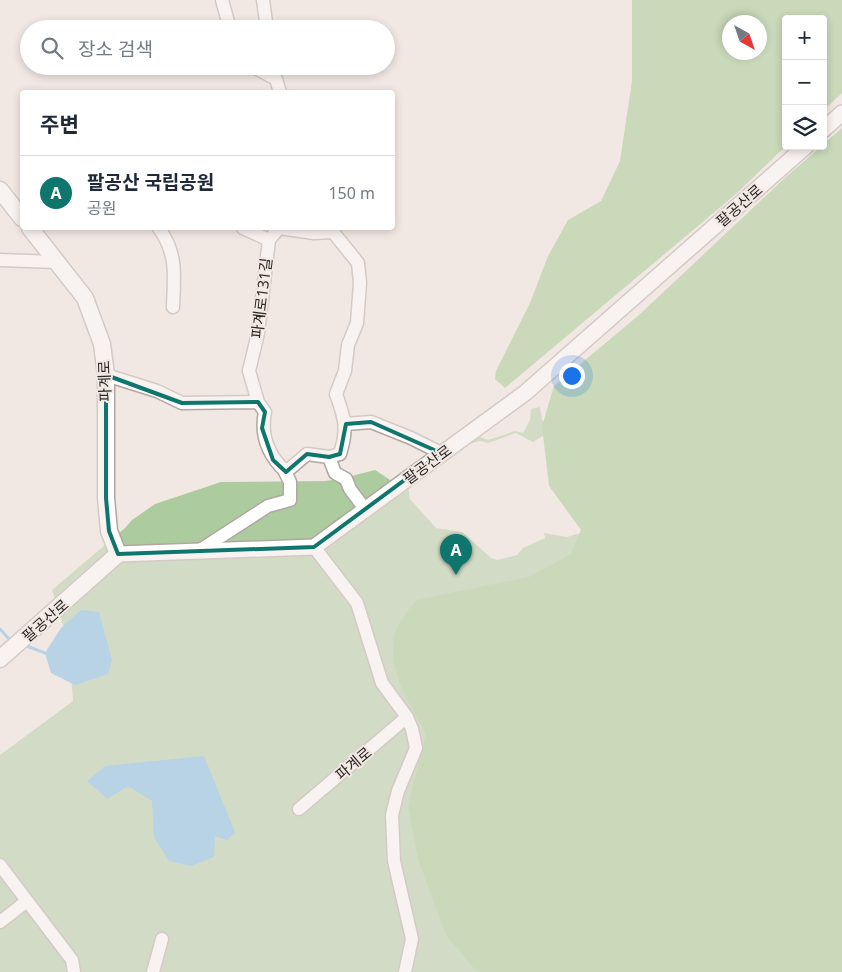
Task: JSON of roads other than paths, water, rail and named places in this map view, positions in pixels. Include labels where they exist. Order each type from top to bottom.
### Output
[{"type":"main road","points":[[0,190],[20,215]]},
{"type":"main road","name":"파계로","points":[[32,230],[85,298],[102,344],[106,375],[106,498],[109,531],[118,554]]},
{"type":"main road","name":"팔공산로","points":[[3,657],[118,554]]},
{"type":"street","points":[[222,0],[228,20]]},
{"type":"street","points":[[263,0],[265,20]]},
{"type":"street","points":[[276,75],[279,90]]},
{"type":"street","points":[[827,126],[842,113]]},
{"type":"street","name":"팔공산로","points":[[314,547],[525,393],[801,150]]},
{"type":"street","points":[[160,230],[169,242],[174,256],[173,307]]},
{"type":"street","points":[[247,230],[268,240]]},
{"type":"street","name":"파계로131길","points":[[197,552],[268,506],[290,500],[290,482],[283,468],[273,460],[262,428],[265,412],[258,402],[248,371],[258,334],[268,240],[277,230]]},
{"type":"street","name":"파계로131길","points":[[293,230],[314,233],[333,232],[358,263],[360,283],[357,323],[348,345],[345,371],[336,394],[346,424],[346,435],[340,454],[329,457]]},
{"type":"street","points":[[0,260],[57,262]]},
{"type":"street","points":[[106,375],[157,391],[182,403],[258,402]]},
{"type":"street","points":[[346,424],[371,422],[411,438],[441,454]]},
{"type":"street","points":[[283,468],[286,472],[307,454],[329,457],[335,473],[346,479],[350,489],[365,509]]},
{"type":"street","points":[[118,554],[314,547],[357,603],[382,682],[407,717],[416,748],[398,790],[392,816],[394,861],[412,939],[405,972]]},
{"type":"street","name":"파계로","points":[[299,808],[407,717]]},
{"type":"street","points":[[0,864],[72,960],[74,972]]},
{"type":"street","points":[[0,922],[27,901]]},
{"type":"street","points":[[153,972],[162,939]]},
{"type":"water","points":[[81,610],[99,612],[112,660],[108,674],[75,685],[51,673],[45,653],[61,628]]},
{"type":"water","points":[[204,756],[235,832],[227,840],[215,836],[214,857],[191,866],[169,861],[154,837],[152,801],[128,786],[107,799],[87,781],[105,766]]},
{"type":"waterway","points":[[0,629],[8,638],[14,640]]},
{"type":"waterway","points":[[24,645],[45,653]]},
{"type":"place","name":"팔공산 국립공원","points":[[456,575]]}]
